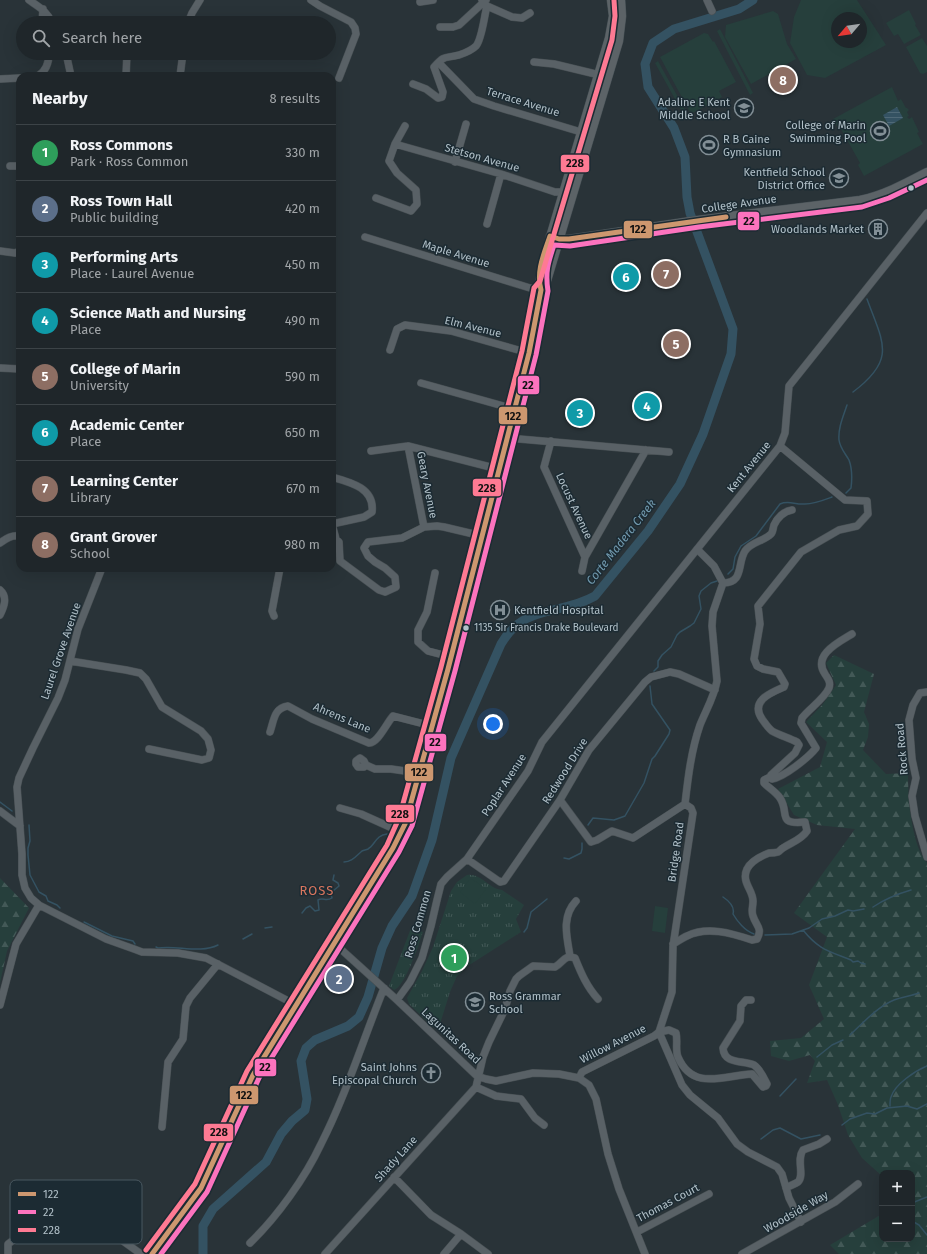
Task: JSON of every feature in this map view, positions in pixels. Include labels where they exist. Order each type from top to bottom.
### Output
[{"type":"main road","points":[[542,290],[539,283],[550,236],[599,74],[611,28],[613,16],[611,0]]},
{"type":"main road","points":[[152,1254],[201,1188],[248,1085],[390,855],[407,816],[451,657],[529,353],[542,290],[546,284],[621,30],[621,0]]},
{"type":"main road","name":"College Avenue","points":[[550,236],[559,239],[569,239],[684,222],[866,199],[897,188],[927,172]]},
{"type":"street","points":[[29,0],[43,9],[48,16]]},
{"type":"street","points":[[191,16],[200,0]]},
{"type":"street","points":[[311,0],[351,22],[355,28],[356,34],[339,78]]},
{"type":"street","points":[[420,2],[432,0]]},
{"type":"street","points":[[707,0],[712,11]]},
{"type":"street","points":[[485,2],[512,18],[522,18],[530,13]]},
{"type":"street","points":[[440,27],[454,27],[459,25],[485,2]]},
{"type":"street","points":[[413,84],[426,89],[438,98],[442,97],[443,92],[434,69],[440,60],[446,56],[457,56],[476,46],[480,37],[485,2]]},
{"type":"street","points":[[42,16],[43,9]]},
{"type":"street","points":[[42,72],[46,68],[48,60]]},
{"type":"street","points":[[68,60],[70,72]]},
{"type":"street","points":[[126,72],[127,60]]},
{"type":"street","points":[[181,72],[182,60]]},
{"type":"street","points":[[534,62],[554,64],[608,77]]},
{"type":"street","name":"Terrace Avenue","points":[[439,63],[474,98],[494,106],[591,134]]},
{"type":"street","points":[[0,79],[16,78]]},
{"type":"street","points":[[456,162],[466,124]]},
{"type":"street","points":[[376,198],[411,211],[417,204],[416,190],[397,173],[390,161],[395,144],[405,126]]},
{"type":"street","name":"Stetson Avenue","points":[[395,144],[501,174],[548,190],[563,192]]},
{"type":"street","points":[[10,166],[16,166]]},
{"type":"street","points":[[487,224],[501,174]]},
{"type":"street","name":"Kent Avenue","points":[[604,666],[780,446],[785,433],[789,386],[927,213]]},
{"type":"street","name":"Maple Avenue","points":[[365,237],[530,288],[542,290]]},
{"type":"street","points":[[0,251],[16,253]]},
{"type":"street","name":"Elm Avenue","points":[[390,350],[397,329],[405,325],[451,331],[529,353]]},
{"type":"street","points":[[0,368],[16,369]]},
{"type":"street","points":[[421,383],[514,409]]},
{"type":"street","points":[[506,438],[669,452]]},
{"type":"street","name":"Locust Avenue","points":[[552,441],[544,468],[585,557]]},
{"type":"street","points":[[371,451],[408,446],[498,469]]},
{"type":"street","name":"Geary Avenue","points":[[408,446],[424,527]]},
{"type":"street","points":[[673,944],[687,936],[702,931],[717,931],[752,940],[757,939],[760,929],[753,917],[753,900],[745,878],[747,870],[762,856],[778,852],[804,836],[807,831],[805,822],[794,822],[787,819],[784,815],[780,797],[764,783],[764,780],[770,777],[795,753],[799,745],[797,742],[772,731],[759,715],[758,706],[765,696],[784,687],[785,684],[778,672],[763,669],[757,666],[754,659],[760,624],[758,606],[801,552],[839,530],[857,526],[868,514],[867,501],[845,500],[780,446]]},
{"type":"street","points":[[582,571],[585,557],[646,450]]},
{"type":"street","points":[[336,478],[362,487],[371,499],[373,506],[372,512],[364,517],[336,523]]},
{"type":"street","points":[[723,583],[730,583],[738,576],[746,551],[772,533],[777,519],[787,511],[792,510]]},
{"type":"street","points":[[336,539],[339,542],[340,561],[379,590],[384,592],[396,587],[395,578],[385,568],[368,556],[364,548],[368,542],[402,538],[424,527],[444,527],[482,536]]},
{"type":"street","points":[[0,543],[7,537],[16,535]]},
{"type":"street","points":[[560,800],[591,842],[597,840],[612,830],[633,838],[685,804],[691,760],[700,726],[715,690],[716,681],[712,626],[713,612],[723,583],[714,566],[697,549]]},
{"type":"street","name":"Laurel Grove Avenue","points":[[100,572],[78,629],[65,680],[58,698],[32,748],[19,778],[17,787],[22,875],[25,888],[31,898],[39,905],[106,939],[142,952],[178,953],[206,958],[296,1005]]},
{"type":"street","points":[[274,616],[272,611],[279,572]]},
{"type":"street","points":[[435,574],[427,612],[418,630],[418,642],[428,651],[451,657]]},
{"type":"street","points":[[0,590],[5,598],[4,606],[0,615]]},
{"type":"street","points":[[770,777],[772,779],[776,778],[796,766],[816,748],[801,723],[802,718],[826,693],[829,686],[829,680],[821,666],[823,657],[828,650],[852,634]]},
{"type":"street","points":[[70,661],[140,673],[146,679],[162,707],[202,731],[208,739],[211,750],[209,758],[202,760],[149,749]]},
{"type":"street","name":"Poplar Avenue","points":[[467,859],[528,771],[542,742],[604,666]]},
{"type":"street","name":"Redwood Drive","points":[[467,859],[502,882],[560,800],[589,750],[639,688],[651,678],[666,673],[679,674],[715,690]]},
{"type":"street","name":"Rock Road","points":[[927,692],[920,693],[913,705],[909,720],[912,759],[916,778],[912,796],[915,816],[927,857]]},
{"type":"street","name":"Ahrens Lane","points":[[270,732],[276,713],[282,708],[288,706],[312,719],[369,743],[377,740],[393,716],[432,726]]},
{"type":"street","points":[[366,765],[375,769],[391,768],[419,772]]},
{"type":"street","name":"Bridge Road","points":[[660,1032],[672,992],[673,944],[693,813],[691,808],[685,804]]},
{"type":"street","points":[[340,808],[361,814],[401,832]]},
{"type":"street","points":[[0,811],[20,826]]},
{"type":"street","name":"Ross Common","points":[[397,1000],[410,982],[422,958],[441,884],[467,859]]},
{"type":"street","points":[[570,956],[565,922],[571,907],[576,901]]},
{"type":"street","points":[[0,1005],[16,944],[39,905]]},
{"type":"street","name":"Lagunitas Road","points":[[334,944],[384,988],[478,1076],[496,1081],[533,1072],[559,1074],[579,1078]]},
{"type":"street","points":[[544,1124],[534,1118],[521,1099],[496,1096],[476,1087],[489,1042],[505,1009],[510,991],[519,976],[533,966],[555,966],[567,956],[570,956],[575,958],[590,990],[598,999]]},
{"type":"street","points":[[162,1127],[168,1062],[183,1039],[186,1006],[190,998],[218,964]]},
{"type":"street","points":[[250,1243],[262,1232],[276,1214],[300,1180],[321,1145],[336,1111],[384,988]]},
{"type":"street","points":[[751,1000],[746,1000],[741,1006],[740,1021],[723,1048],[726,1057],[755,1066],[764,1078],[767,1084],[766,1086],[763,1087],[752,1074],[713,1080],[697,1078],[690,1073],[678,1057],[676,1047],[678,1040],[676,1033],[669,1030],[660,1032],[682,1085],[690,1095],[718,1118],[737,1144],[748,1152],[776,1167],[782,1174],[789,1198],[801,1222]]},
{"type":"street","name":"Willow Avenue","points":[[579,1078],[582,1072],[660,1032]]},
{"type":"street","points":[[579,1078],[589,1085],[596,1099],[608,1154],[619,1189],[646,1254]]},
{"type":"street","name":"Shady Lane","points":[[325,1254],[476,1087]]},
{"type":"street","points":[[786,1188],[798,1181],[800,1178],[801,1152],[827,1139]]},
{"type":"street","points":[[394,1177],[431,1215],[461,1234],[488,1254]]},
{"type":"street","name":"Woodside Way","points":[[742,1254],[835,1202],[858,1184]]},
{"type":"street","name":"Thomas Court","points":[[637,1232],[709,1194]]},
{"type":"street","points":[[444,1254],[461,1234]]},
{"type":"street","points":[[8,1254],[8,1244],[10,1243]]},
{"type":"street","points":[[127,1244],[141,1254]]},
{"type":"green space","points":[[801,0],[857,0],[865,12],[831,12],[831,48],[867,48],[867,16],[886,45],[825,78],[807,75],[790,43],[794,17]]},
{"type":"green space","points":[[909,10],[921,35],[904,44],[898,34],[894,36],[886,23]]},
{"type":"green space","points":[[773,11],[778,14],[787,44],[796,59],[751,84],[725,37],[726,25]]},
{"type":"green space","points":[[720,29],[753,93],[750,95],[717,31]]},
{"type":"green space","points":[[704,33],[708,34],[713,42],[714,41],[736,82],[719,91],[722,97],[691,114],[660,57]]},
{"type":"green space","points":[[922,38],[927,46],[927,72],[923,74],[920,73],[906,47]]},
{"type":"green space","points":[[658,61],[689,117],[686,119],[655,63]]},
{"type":"green space","name":"College of Marin Swimming Pool","points":[[892,87],[898,101],[901,99],[906,108],[909,110],[907,112],[909,116],[907,117],[909,119],[912,117],[919,132],[917,133],[923,144],[864,176],[858,165],[860,163],[841,129],[839,130],[833,119]]},
{"type":"green space","points":[[834,655],[874,674],[864,712],[869,724],[868,737],[863,750],[886,774],[908,773],[911,820],[919,849],[927,863],[927,1254],[839,1254],[830,1245],[879,1216],[879,1242],[915,1242],[915,1170],[879,1170],[879,1173],[862,1158],[848,1135],[838,1105],[827,1080],[807,1083],[815,1061],[810,1055],[789,1061],[771,1056],[770,1041],[801,1038],[824,1019],[809,985],[827,937],[794,913],[855,829],[817,825],[794,815],[778,789],[820,767],[827,742],[806,722],[823,704],[836,685],[826,663]]},
{"type":"green space","points":[[467,875],[477,876],[493,887],[502,890],[524,905],[516,919],[521,932],[463,969],[457,976],[450,992],[439,1027],[433,1027],[409,1004],[407,998],[433,947],[451,891],[457,882]]},
{"type":"green space","points":[[0,878],[29,908],[7,951],[0,983]]},
{"type":"green space","points":[[472,879],[486,889],[475,904],[460,892],[469,880]]},
{"type":"green space","points":[[655,906],[668,908],[665,933],[652,931]]},
{"type":"green space","points":[[411,928],[423,932],[415,955],[403,981],[394,990],[389,986]]},
{"type":"water","points":[[897,107],[903,118],[889,126],[883,115]]},
{"type":"waterway","name":"Corte Madera Creek","points":[[203,1254],[203,1226],[213,1209],[266,1162],[281,1134],[292,1121],[305,1110],[307,1099],[301,1061],[306,1048],[315,1040],[348,1026],[359,1017],[368,997],[382,948],[392,926],[412,896],[432,840],[451,758],[501,644],[510,631],[521,622],[532,616],[582,602],[595,596],[648,531],[680,484],[703,434],[731,354],[733,329],[690,213],[687,197],[685,157],[674,128],[648,87],[645,64],[653,43],[674,29],[739,9],[753,0]]},
{"type":"waterway","points":[[853,392],[876,370],[881,360],[881,339],[867,299]]},
{"type":"waterway","points":[[846,493],[851,488],[852,478],[849,460],[840,446],[839,431],[847,405]]},
{"type":"waterway","points":[[728,574],[733,569],[735,557],[741,546],[756,536],[780,504],[786,502],[808,504],[832,497]]},
{"type":"waterway","points":[[654,671],[658,667],[658,661],[671,647],[677,635],[694,623],[701,609],[699,596],[701,591],[711,583],[717,581]]},
{"type":"waterway","points":[[588,825],[593,818],[614,820],[625,816],[644,783],[652,759],[669,734],[670,730],[652,704],[650,686]]},
{"type":"waterway","points":[[0,802],[12,811]]},
{"type":"waterway","points":[[29,825],[30,841],[28,855],[30,875],[39,892],[46,896],[48,901],[60,908]]},
{"type":"waterway","points":[[344,862],[352,860],[362,851],[368,849],[380,836],[387,834]]},
{"type":"waterway","points":[[564,858],[569,859],[581,853],[582,843]]},
{"type":"waterway","points":[[302,913],[310,906],[315,911],[319,910],[318,900],[328,900],[332,898],[331,894],[339,886],[338,883],[333,880],[334,875]]},
{"type":"waterway","points":[[873,907],[891,897],[911,890]]},
{"type":"waterway","points":[[723,897],[731,904],[733,914],[739,923],[747,931],[754,934]]},
{"type":"waterway","points":[[524,932],[527,928],[531,912],[547,899]]},
{"type":"waterway","points":[[765,935],[792,934],[809,928],[822,919],[835,916],[848,910],[853,911],[864,909]]},
{"type":"waterway","points":[[84,922],[112,936],[133,941],[135,944]]},
{"type":"waterway","points":[[265,928],[272,927]]},
{"type":"waterway","points":[[803,930],[819,946],[853,962],[858,961],[865,964]]},
{"type":"waterway","points":[[243,939],[252,934]]},
{"type":"waterway","points":[[156,947],[204,949],[218,945]]},
{"type":"waterway","points":[[850,1035],[870,1016],[888,1003],[919,993]]},
{"type":"waterway","points":[[817,1057],[832,1045],[843,1040]]},
{"type":"waterway","points":[[890,1106],[893,1092],[897,1087],[911,1075],[927,1066]]},
{"type":"waterway","points":[[780,1096],[796,1079]]},
{"type":"waterway","points":[[842,1125],[850,1119],[867,1113],[875,1114],[887,1108],[907,1106],[917,1109],[927,1104]]},
{"type":"waterway","points":[[761,1139],[773,1130],[780,1128],[801,1139],[820,1135]]},
{"type":"waterway","points":[[915,1202],[927,1197]]},
{"type":"waterway","points":[[915,1223],[919,1225],[927,1235]]},
{"type":"transit line","name":"228","points":[[146,1250],[195,1184],[247,1071],[387,845],[399,818],[441,667],[522,351],[534,288],[540,281],[612,40],[615,16],[614,0]]},
{"type":"transit line","name":"22","points":[[161,1254],[207,1192],[259,1078],[399,852],[412,826],[455,671],[536,355],[548,291],[548,268],[554,245],[570,246],[699,227],[862,207],[889,198],[927,180]]},
{"type":"transit line","name":"122","points":[[550,236],[559,239],[569,239],[726,217]]},
{"type":"transit line","name":"122","points":[[152,1254],[201,1188],[253,1075],[393,848],[405,824],[448,669],[529,353],[541,290],[539,276],[540,269],[550,236]]},
{"type":"place","name":"Grant Grover","points":[[783,80]]},
{"type":"place","name":"Adaline E Kent Middle School","points":[[744,108]]},
{"type":"place","name":"College of Marin Swimming Pool","points":[[880,131]]},
{"type":"place","name":"R B Caine Gymnasium","points":[[709,145]]},
{"type":"place","name":"Kentfield School District Office","points":[[839,178]]},
{"type":"place","name":"Woodlands Market","points":[[878,229]]},
{"type":"place","name":"Learning Center","points":[[666,274]]},
{"type":"place","name":"Academic Center","points":[[626,277]]},
{"type":"place","name":"College of Marin","points":[[676,344]]},
{"type":"place","name":"Science Math and Nursing","points":[[647,406]]},
{"type":"place","name":"Performing Arts","points":[[580,413]]},
{"type":"place","name":"Kentfield Hospital","points":[[500,610]]},
{"type":"place","name":"1135 Sir Francis Drake Boulevard","points":[[466,628]]},
{"type":"place","name":"Ross Commons","points":[[454,958]]},
{"type":"place","name":"Ross Town Hall","points":[[339,979]]},
{"type":"place","name":"Ross Grammar School","points":[[475,1002]]},
{"type":"place","name":"Saint Johns Episcopal Church","points":[[431,1073]]},
{"type":"district","name":"ROSS","points":[[317,890]]}]
